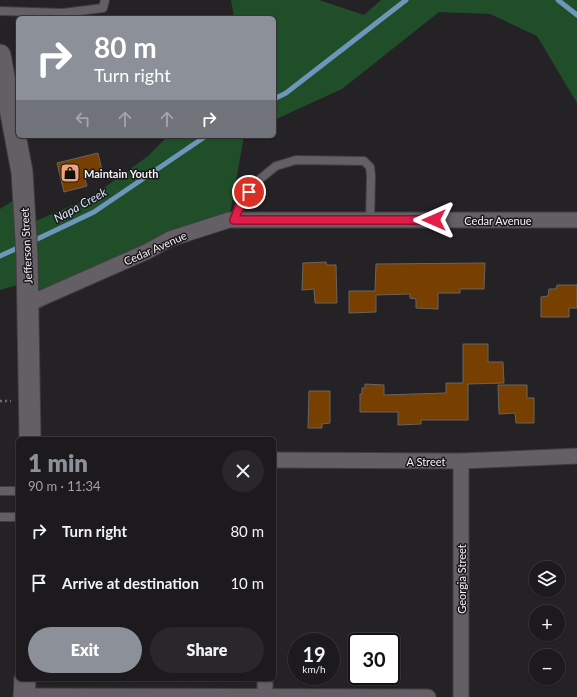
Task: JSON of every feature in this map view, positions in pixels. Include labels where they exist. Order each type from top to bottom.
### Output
[{"type":"main road","name":"Jefferson Street","points":[[0,55],[14,110],[16,126]]},
{"type":"main road","name":"Jefferson Street","points":[[18,138],[22,172],[27,277],[30,437]]},
{"type":"street","name":"Cedar Avenue","points":[[28,304],[146,252],[170,239],[229,220],[577,220]]},
{"type":"street","name":"A Street","points":[[276,460],[462,461],[577,456]]},
{"type":"street","name":"Georgia Street","points":[[461,697],[462,461]]},
{"type":"street","points":[[265,681],[265,697]]},
{"type":"street","points":[[25,691],[134,697],[428,697]]},
{"type":"lane","points":[[0,11],[63,13],[103,8],[105,0]]},
{"type":"lane","points":[[234,220],[242,201],[255,184],[276,166],[296,160],[364,161],[370,167],[371,176],[370,220]]},
{"type":"lane","points":[[0,491],[16,491]]},
{"type":"lane","points":[[0,517],[16,517]]},
{"type":"green space","points":[[231,0],[319,0],[364,15],[381,0],[577,0],[577,103],[537,36],[490,14],[439,12],[342,89],[276,119],[276,16],[234,16]]},
{"type":"green space","points":[[166,138],[244,138],[229,220],[170,239],[30,314],[28,282],[0,290],[0,209],[24,194],[26,225],[90,198],[148,156]]},
{"type":"building","points":[[98,153],[103,175],[85,179],[87,186],[64,192],[57,163]]},
{"type":"building","points":[[326,262],[327,265],[336,265],[337,303],[315,303],[314,289],[302,290],[303,263]]},
{"type":"building","points":[[485,263],[484,289],[460,289],[460,293],[438,293],[438,309],[416,308],[416,299],[410,298],[410,294],[376,295],[376,312],[349,313],[349,291],[375,291],[376,264]]},
{"type":"building","points":[[557,285],[577,285],[577,308],[569,308],[569,317],[541,317],[541,297],[548,296],[549,289],[556,289]]},
{"type":"building","points":[[463,344],[488,344],[488,362],[503,362],[504,383],[468,384],[468,420],[421,420],[421,424],[398,425],[398,412],[360,412],[360,394],[362,394],[362,388],[365,388],[365,384],[384,385],[384,395],[446,393],[446,383],[463,383]]},
{"type":"building","points":[[498,385],[527,385],[527,398],[534,398],[534,423],[516,423],[515,413],[499,414]]},
{"type":"building","points":[[309,391],[330,391],[330,423],[322,424],[322,428],[308,428]]},
{"type":"waterway","name":"Napa Creek","points":[[276,98],[286,93],[406,0]]},
{"type":"waterway","name":"Napa Creek","points":[[558,0],[577,15]]},
{"type":"waterway","name":"Napa Creek","points":[[31,242],[94,212],[203,138]]},
{"type":"waterway","name":"Napa Creek","points":[[0,256],[22,246]]},
{"type":"place","name":"Maintain Youth","points":[[70,173]]},
{"type":"route","points":[[249,192],[242,201],[234,220],[434,220]]}]
